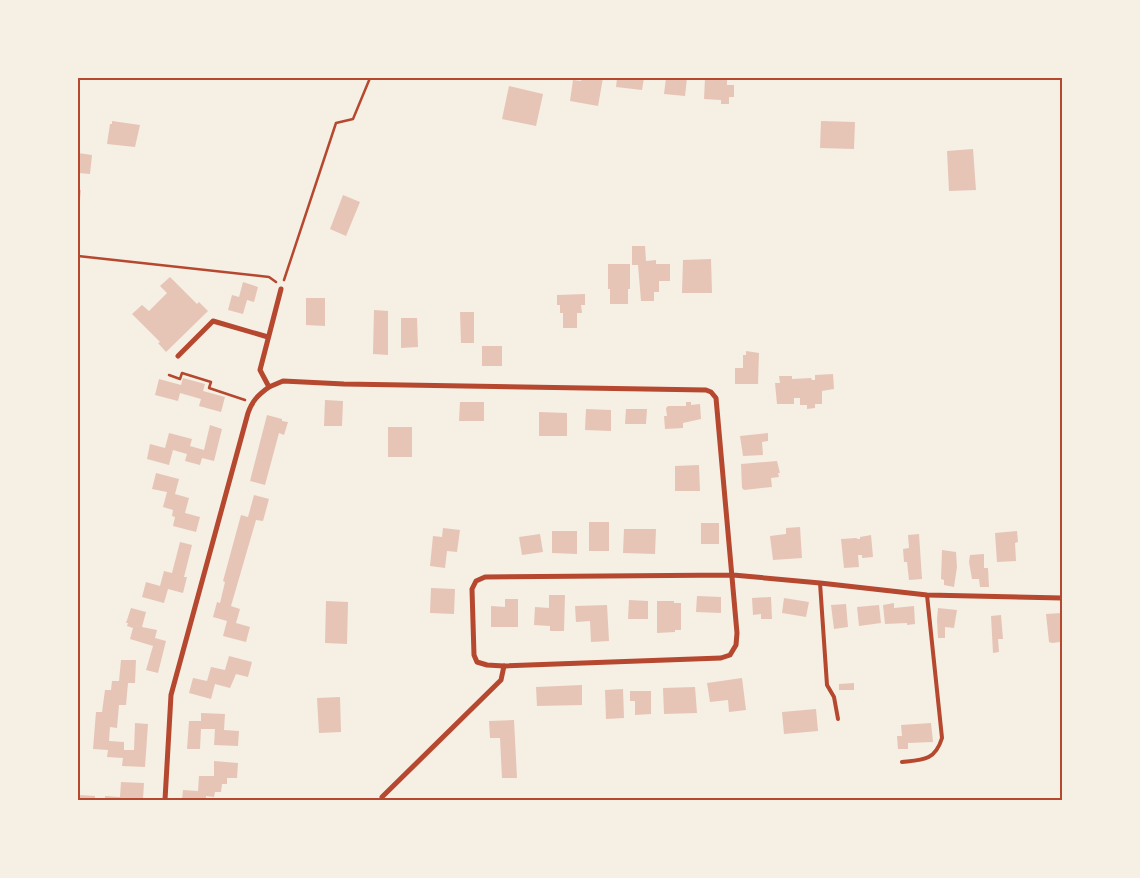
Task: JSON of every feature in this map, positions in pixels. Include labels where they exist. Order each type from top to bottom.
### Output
[{"type":"street","points":[[269,387],[260,370],[281,289]]},
{"type":"street","points":[[178,356],[213,321],[268,337]]},
{"type":"street","points":[[165,800],[172,695],[252,402],[269,387],[283,381],[344,384],[706,390],[712,392],[716,398],[733,575],[737,633],[736,645],[730,655],[721,658],[504,666],[487,665],[478,662],[474,655],[472,589],[476,580],[485,577],[733,575],[927,595],[1062,598]]},
{"type":"street","points":[[382,797],[501,680],[504,666]]},
{"type":"lane","points":[[820,583],[827,685],[834,697],[838,719]]},
{"type":"lane","points":[[902,762],[925,760],[939,747],[942,738],[927,595]]},
{"type":"path","points":[[78,256],[269,277],[281,289],[336,124],[352,119],[370,78]]},
{"type":"path","points":[[169,376],[180,379],[182,372],[211,382],[209,388],[252,402]]},
{"type":"building","points":[[582,78],[603,78],[598,106],[570,101],[573,80],[581,81]]},
{"type":"building","points":[[617,78],[644,78],[642,90],[616,87]]},
{"type":"building","points":[[666,78],[687,78],[685,96],[664,94]]},
{"type":"building","points":[[705,78],[727,78],[727,85],[734,85],[734,97],[729,97],[729,104],[721,104],[721,100],[704,99]]},
{"type":"building","points":[[509,86],[543,94],[536,126],[502,119]]},
{"type":"building","points":[[112,121],[140,125],[135,147],[107,144]]},
{"type":"building","points":[[821,121],[855,122],[854,149],[820,148]]},
{"type":"building","points":[[973,149],[976,190],[949,191],[947,151]]},
{"type":"building","points":[[78,153],[92,155],[90,174],[78,173]]},
{"type":"building","points":[[78,189],[81,190],[79,210],[78,210]]},
{"type":"building","points":[[343,195],[360,202],[346,236],[330,229]]},
{"type":"building","points":[[632,246],[645,246],[646,261],[656,260],[656,264],[670,264],[670,281],[659,281],[659,292],[654,292],[654,301],[641,301],[638,265],[632,265]]},
{"type":"building","points":[[711,259],[712,293],[682,293],[683,260]]},
{"type":"building","points":[[608,264],[630,264],[628,304],[610,304]]},
{"type":"building","points":[[170,277],[197,304],[199,302],[208,311],[166,352],[158,343],[160,342],[132,314],[142,305],[149,311],[167,293],[160,286]]},
{"type":"building","points":[[243,282],[258,287],[254,302],[247,300],[243,314],[228,310],[232,295],[239,297]]},
{"type":"building","points":[[585,294],[585,305],[581,305],[582,313],[577,313],[577,328],[563,328],[563,313],[560,313],[560,305],[557,305],[557,295]]},
{"type":"building","points":[[306,298],[325,298],[325,326],[306,325]]},
{"type":"building","points":[[374,310],[388,311],[388,355],[373,354]]},
{"type":"building","points":[[460,312],[474,312],[474,343],[461,343]]},
{"type":"building","points":[[401,318],[417,318],[418,347],[401,348]]},
{"type":"building","points":[[482,346],[502,346],[502,366],[482,366]]},
{"type":"building","points":[[746,351],[759,353],[758,384],[735,384],[735,368],[743,368],[743,355],[746,355]]},
{"type":"building","points":[[833,374],[834,389],[822,391],[822,404],[815,404],[815,408],[807,409],[807,405],[800,405],[800,398],[794,398],[794,404],[777,404],[775,383],[780,383],[779,376],[792,376],[792,379],[811,378],[815,380],[815,375]]},
{"type":"building","points":[[183,378],[205,384],[203,391],[225,397],[221,412],[199,406],[201,399],[180,393],[178,401],[155,395],[159,379],[181,385]]},
{"type":"building","points":[[325,400],[343,401],[342,426],[324,426]]},
{"type":"building","points":[[460,402],[484,402],[484,421],[459,421]]},
{"type":"building","points":[[686,402],[691,402],[691,405],[700,404],[701,419],[683,423],[683,428],[665,429],[664,416],[667,416],[666,408],[668,406],[686,406]]},
{"type":"building","points":[[586,409],[611,410],[611,431],[585,430]]},
{"type":"building","points":[[626,409],[647,409],[646,424],[625,424]]},
{"type":"building","points":[[539,412],[567,413],[567,436],[539,436]]},
{"type":"building","points":[[267,415],[288,422],[284,435],[279,433],[265,485],[250,481]]},
{"type":"building","points":[[210,425],[222,429],[214,461],[202,458],[200,465],[185,461],[187,454],[173,450],[169,465],[147,459],[150,444],[165,448],[169,433],[192,439],[190,446],[204,450]]},
{"type":"building","points":[[388,427],[412,427],[412,457],[388,457]]},
{"type":"building","points":[[768,433],[768,441],[762,442],[763,455],[743,456],[740,436]]},
{"type":"building","points":[[777,461],[780,473],[778,473],[779,477],[771,478],[772,487],[744,490],[742,488],[741,464]]},
{"type":"building","points":[[699,465],[700,491],[675,491],[675,466]]},
{"type":"building","points":[[156,473],[179,479],[175,494],[189,498],[185,513],[200,517],[196,532],[173,526],[175,517],[172,516],[173,510],[163,507],[167,492],[152,489]]},
{"type":"building","points":[[254,495],[269,499],[263,521],[256,520],[231,606],[240,609],[236,623],[250,627],[246,642],[223,636],[227,621],[213,617],[217,602],[220,603],[225,582],[223,581],[241,515],[248,517]]},
{"type":"building","points":[[589,522],[609,522],[609,551],[589,551]]},
{"type":"building","points":[[701,523],[719,523],[719,544],[701,544]]},
{"type":"building","points":[[800,527],[802,558],[773,560],[770,536],[786,534],[786,528]]},
{"type":"building","points":[[443,528],[460,530],[457,552],[447,551],[445,568],[430,566],[433,536],[442,537]]},
{"type":"building","points":[[624,529],[656,529],[655,554],[623,553]]},
{"type":"building","points":[[552,531],[577,531],[577,554],[552,553]]},
{"type":"building","points":[[1017,531],[1018,542],[1015,543],[1016,561],[997,562],[995,533]]},
{"type":"building","points":[[540,534],[543,552],[522,555],[519,537]]},
{"type":"building","points":[[919,534],[922,579],[909,580],[903,549],[909,548],[908,535]]},
{"type":"building","points":[[871,535],[873,557],[862,558],[862,555],[858,555],[859,567],[844,568],[841,539],[860,539],[860,537]]},
{"type":"building","points":[[180,542],[192,545],[184,577],[187,577],[183,593],[168,589],[164,603],[142,597],[146,582],[160,586],[164,571],[172,573]]},
{"type":"building","points":[[942,550],[956,552],[957,567],[954,587],[944,585],[944,580],[941,579]]},
{"type":"building","points":[[984,554],[984,568],[988,568],[989,587],[980,587],[979,579],[972,579],[969,562],[970,555]]},
{"type":"building","points":[[431,588],[455,589],[454,614],[430,613]]},
{"type":"building","points":[[549,595],[565,595],[564,631],[550,631],[550,626],[534,625],[535,607],[549,608]]},
{"type":"building","points":[[697,596],[721,597],[721,613],[696,612]]},
{"type":"building","points":[[771,597],[772,619],[761,619],[761,614],[753,615],[752,598]]},
{"type":"building","points":[[784,598],[809,602],[806,617],[782,613]]},
{"type":"building","points":[[505,599],[518,599],[518,627],[491,627],[491,606],[505,607]]},
{"type":"building","points":[[629,600],[648,601],[648,619],[628,619]]},
{"type":"building","points":[[326,601],[348,602],[347,644],[325,643]]},
{"type":"building","points":[[657,601],[681,603],[681,630],[657,633]]},
{"type":"building","points":[[894,603],[894,608],[914,606],[915,624],[885,624],[883,605]]},
{"type":"building","points":[[846,604],[848,627],[834,629],[831,605]]},
{"type":"building","points":[[607,605],[609,641],[591,642],[590,621],[576,622],[575,606]]},
{"type":"building","points":[[879,605],[881,623],[859,626],[857,607]]},
{"type":"building","points":[[131,608],[146,612],[142,627],[157,630],[155,638],[166,641],[158,673],[146,670],[153,646],[130,639],[133,628],[127,626],[128,623],[126,623]]},
{"type":"building","points":[[938,608],[957,610],[954,628],[945,627],[945,638],[938,638]]},
{"type":"building","points":[[1062,613],[1062,640],[1060,642],[1049,642],[1046,614]]},
{"type":"building","points":[[1001,615],[1003,639],[998,639],[999,652],[993,653],[991,616]]},
{"type":"building","points":[[229,656],[252,662],[248,677],[236,674],[230,688],[215,684],[211,699],[189,693],[193,678],[207,681],[211,667],[225,670]]},
{"type":"building","points":[[121,660],[136,660],[135,683],[128,683],[126,705],[119,705],[117,728],[110,727],[109,741],[124,742],[124,750],[134,750],[135,723],[148,724],[145,767],[122,766],[123,758],[107,757],[108,750],[93,749],[96,712],[102,712],[105,690],[111,690],[112,681],[119,681]]},
{"type":"building","points":[[742,678],[746,710],[729,712],[728,700],[710,702],[707,683]]},
{"type":"building","points":[[854,683],[854,690],[839,690],[839,684]]},
{"type":"building","points":[[582,685],[582,705],[537,706],[536,687]]},
{"type":"building","points":[[695,687],[697,713],[664,714],[663,688]]},
{"type":"building","points":[[623,689],[624,718],[606,719],[605,690]]},
{"type":"building","points":[[630,691],[651,691],[651,714],[635,715],[635,701],[630,701]]},
{"type":"building","points":[[340,697],[341,732],[319,733],[317,698]]},
{"type":"building","points":[[816,709],[818,731],[784,734],[782,712]]},
{"type":"building","points":[[201,713],[225,714],[224,730],[239,731],[238,746],[214,745],[215,729],[201,729],[200,749],[187,749],[189,721],[201,721]]},
{"type":"building","points":[[514,720],[517,778],[502,778],[500,738],[490,738],[489,721]]},
{"type":"building","points":[[931,723],[933,742],[908,743],[908,749],[898,749],[897,736],[902,736],[901,725]]},
{"type":"building","points":[[214,761],[238,763],[237,778],[227,778],[227,784],[222,784],[221,792],[215,792],[214,797],[206,796],[206,800],[182,800],[183,790],[198,791],[199,776],[214,776]]},
{"type":"building","points":[[121,782],[144,783],[143,799],[105,800],[105,796],[120,797]]},
{"type":"building","points":[[79,795],[95,796],[95,800],[79,800]]}]
